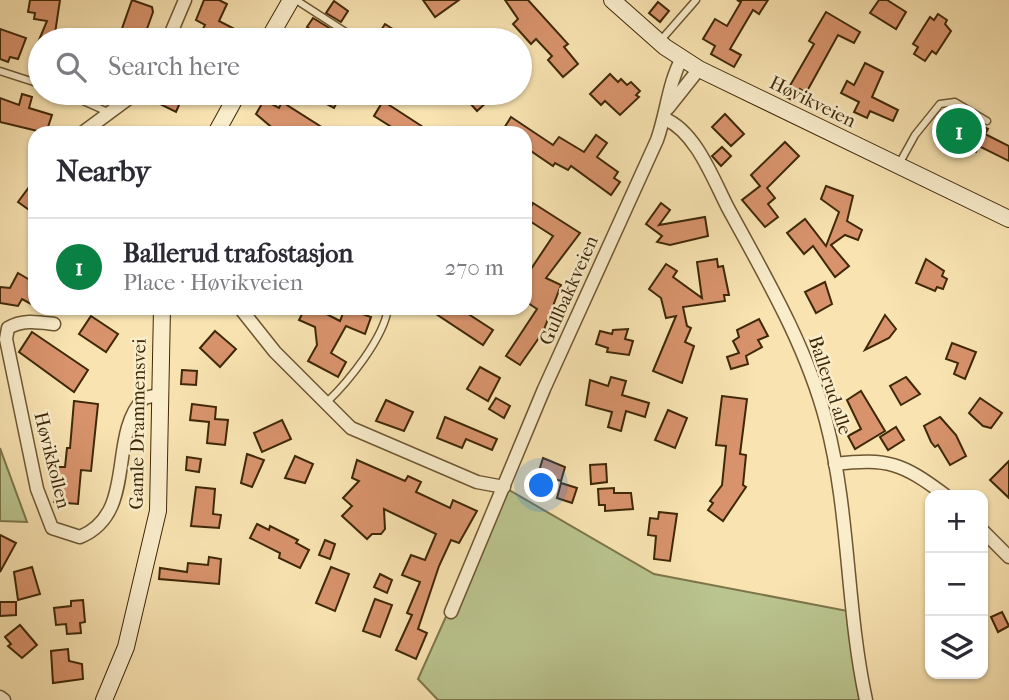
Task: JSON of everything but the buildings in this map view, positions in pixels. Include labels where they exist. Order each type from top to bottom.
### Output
[{"type":"main road","points":[[276,28],[293,0]]},
{"type":"main road","name":"Høvikveien","points":[[612,0],[659,42],[699,69],[1009,219]]},
{"type":"main road","points":[[219,126],[231,105]]},
{"type":"main road","name":"Gamle Drammensvei","points":[[104,700],[126,647],[155,532],[160,466],[158,395],[162,315]]},
{"type":"street","points":[[173,28],[185,0]]},
{"type":"street","name":"Gullbakkveien","points":[[666,114],[672,78],[682,58]]},
{"type":"street","name":"Gullbakkveien","points":[[451,612],[666,114],[699,69]]},
{"type":"street","points":[[92,126],[120,105]]},
{"type":"street","name":"Ballerud alle","points":[[666,114],[690,140],[797,339],[817,389],[835,464],[866,700]]},
{"type":"street","points":[[246,315],[275,352],[351,428],[477,482],[504,486]]},
{"type":"street","name":"Høvikkollen","points":[[54,324],[26,321],[8,328],[6,339],[37,489],[52,528],[80,537],[93,532],[104,521],[121,476],[132,417],[144,398],[158,395]]},
{"type":"street","points":[[835,464],[888,462],[909,470],[938,490]]},
{"type":"street","points":[[988,536],[1009,557]]},
{"type":"street","points":[[0,697],[4,700]]},
{"type":"lane","points":[[293,0],[338,28]]},
{"type":"lane","points":[[659,42],[696,0]]},
{"type":"lane","points":[[0,71],[28,80]]},
{"type":"lane","points":[[898,165],[915,135],[940,104],[955,102],[987,121]]},
{"type":"lane","points":[[92,105],[110,113]]},
{"type":"lane","points":[[327,402],[350,380],[377,335],[385,315]]},
{"type":"green space","points":[[0,448],[27,522],[0,521]]},
{"type":"green space","points":[[504,487],[654,574],[853,612],[859,700],[438,700],[418,679]]},
{"type":"place","name":"Ballerud trafostasjon","points":[[959,131]]}]
